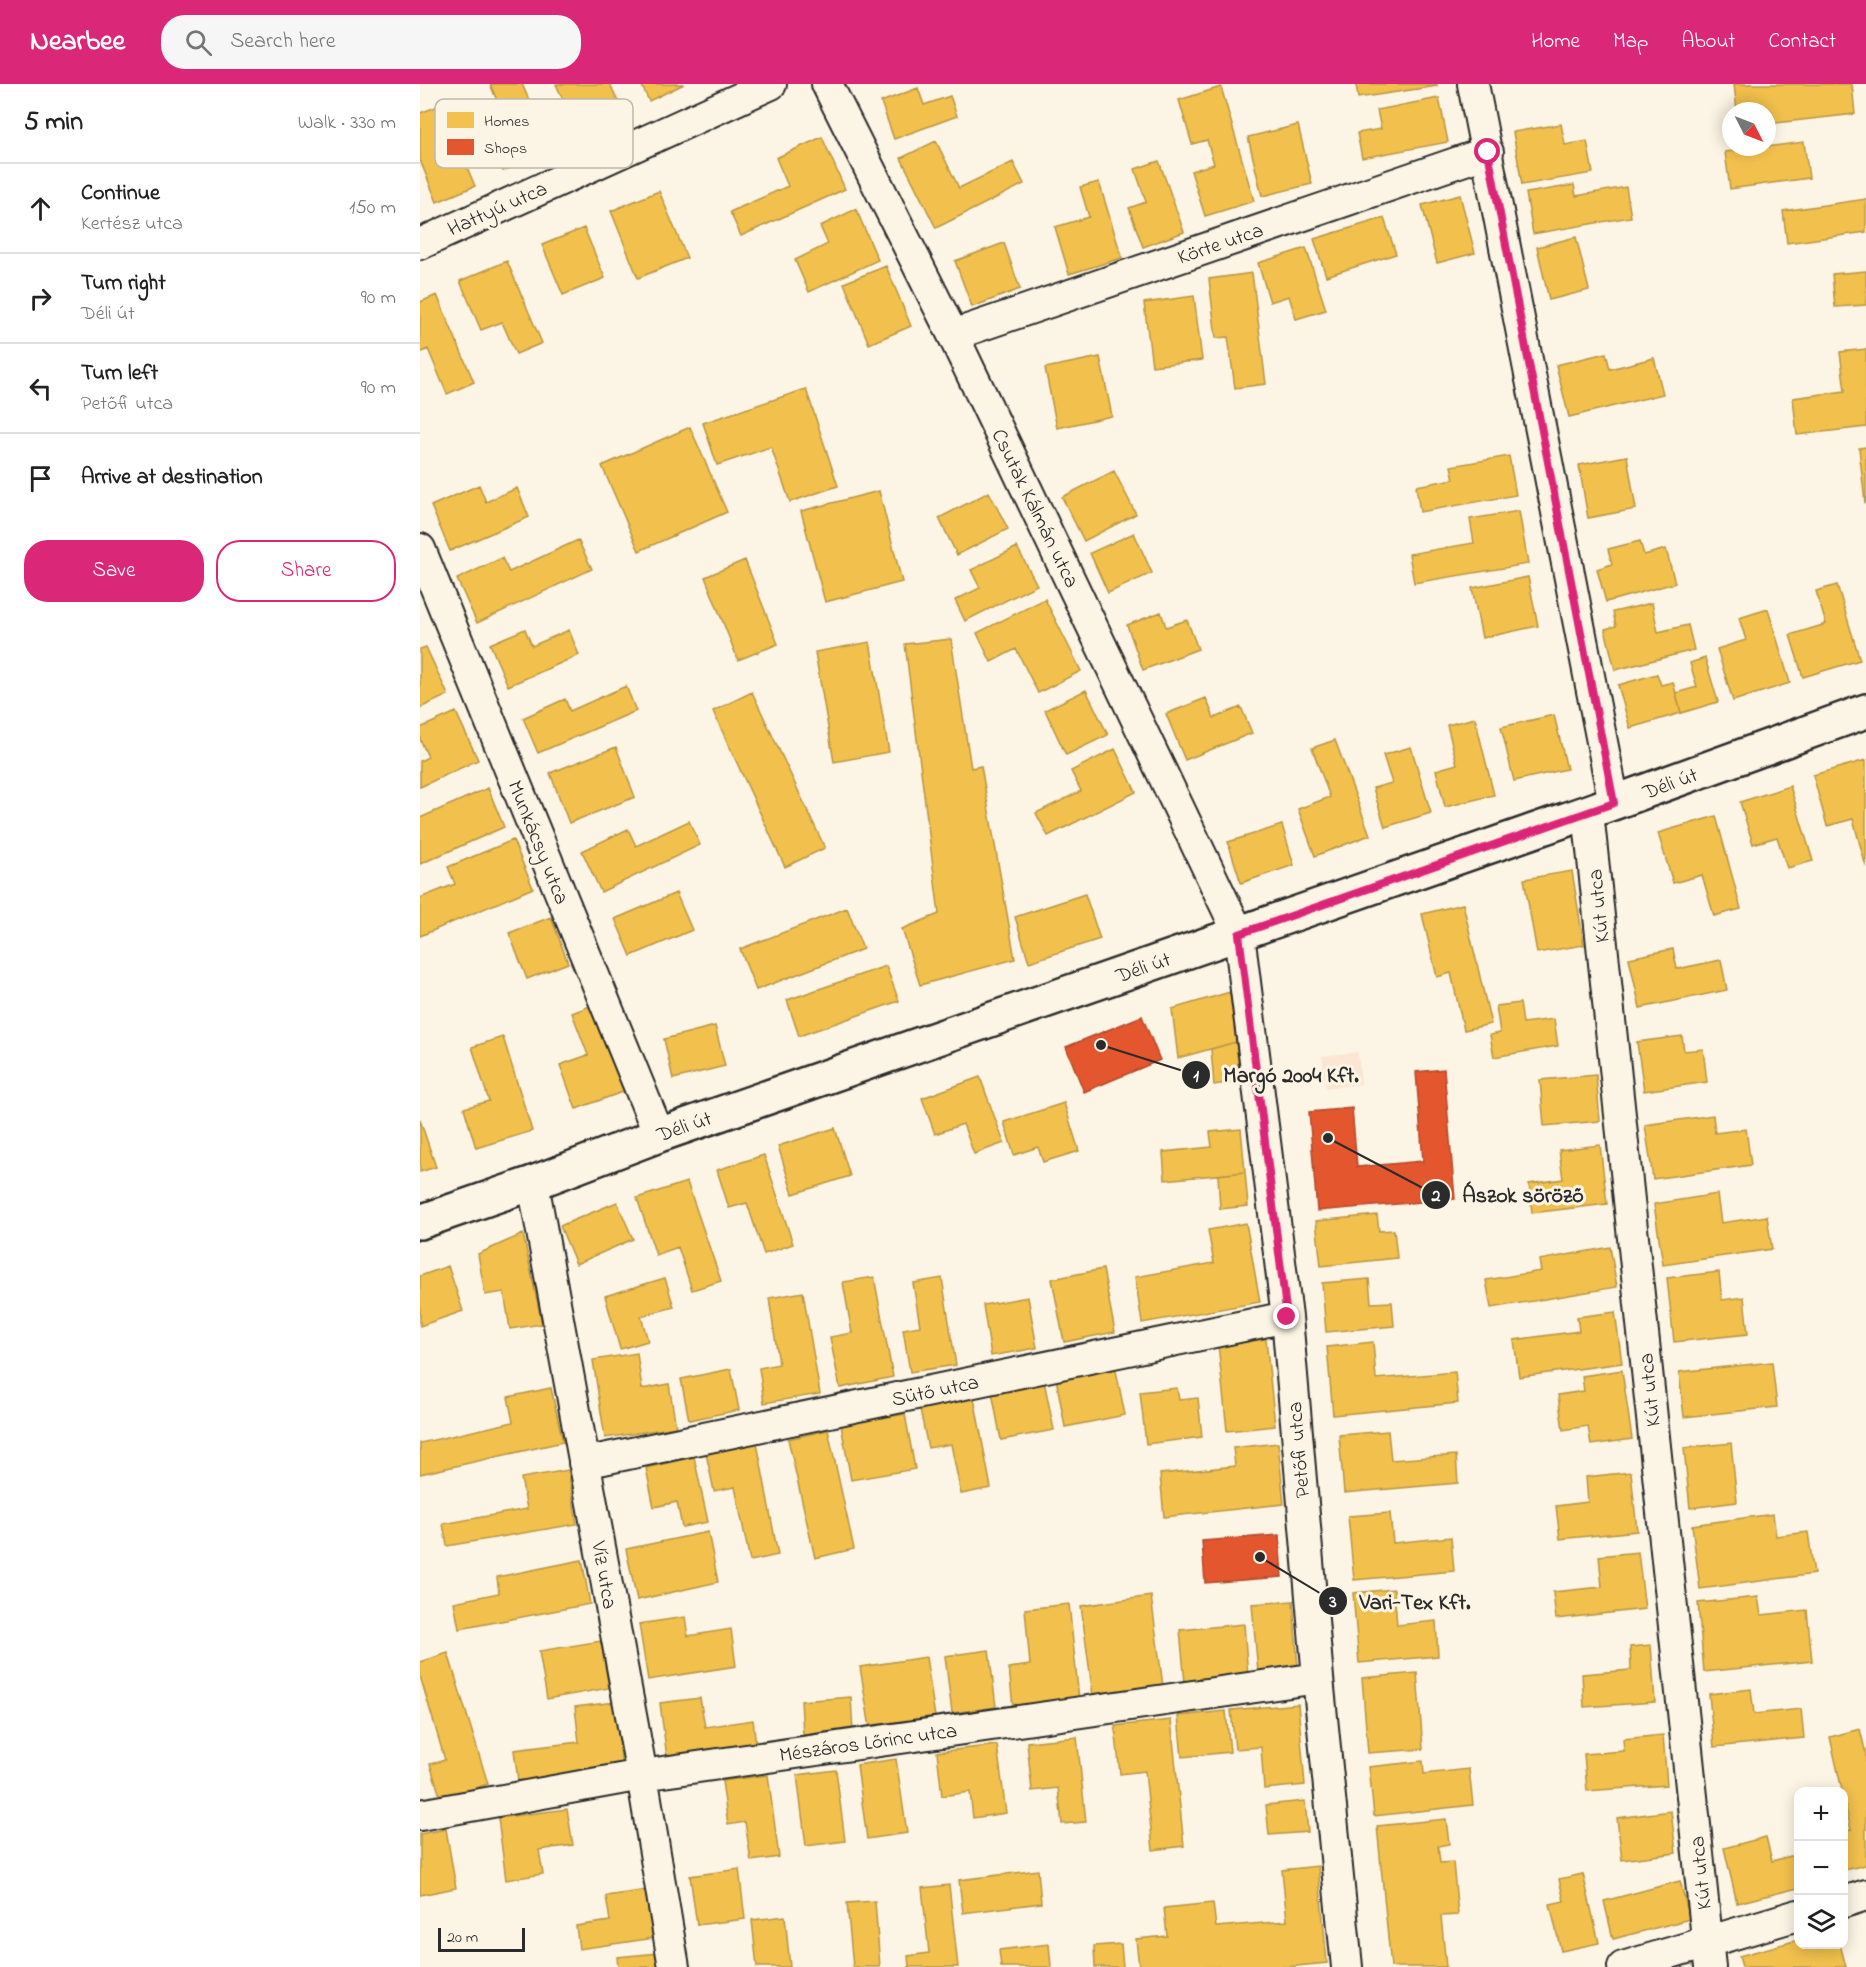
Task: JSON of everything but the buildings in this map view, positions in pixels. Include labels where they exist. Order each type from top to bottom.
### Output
[{"type":"street","name":"Hattyú utca","points":[[633,147],[771,84]]},
{"type":"street","name":"Csutak Kálmán utca","points":[[827,84],[953,334],[1239,934]]},
{"type":"street","name":"Kút utca","points":[[1473,84],[1488,152],[1601,808],[1708,1955]]},
{"type":"street","name":"Körte utca","points":[[953,334],[1488,152]]},
{"type":"street","name":"Hattyú utca","points":[[420,244],[587,168]]},
{"type":"street","name":"Munkácsy utca","points":[[420,549],[658,1135]]},
{"type":"street","name":"Déli út","points":[[420,1222],[533,1183],[658,1135],[1601,808],[1866,711]]},
{"type":"street","name":"Petőfi utca","points":[[1239,934],[1287,1317],[1318,1678],[1347,1967]]},
{"type":"street","name":"Víz utca","points":[[533,1183],[642,1775],[674,1967]]},
{"type":"street","name":"Sütő utca","points":[[584,1462],[1287,1317]]},
{"type":"street","name":"Mészáros Lőrinc utca","points":[[420,1815],[642,1775],[1318,1678]]},
{"type":"street","points":[[1848,1901],[1866,1895]]},
{"type":"street","points":[[1623,1967],[1708,1955],[1794,1917]]},
{"type":"shaded area","points":[[1358,1052],[1361,1084],[1326,1088],[1322,1056]]},
{"type":"place","name":"Margó 2004 Kft.","points":[[1101,1045]]},
{"type":"place","name":"Ászok söröző","points":[[1328,1138]]},
{"type":"place","name":"Vari-Tex Kft.","points":[[1260,1557]]},
{"type":"route","points":[[1287,1317],[1239,934],[1614,803],[1488,152]]}]
